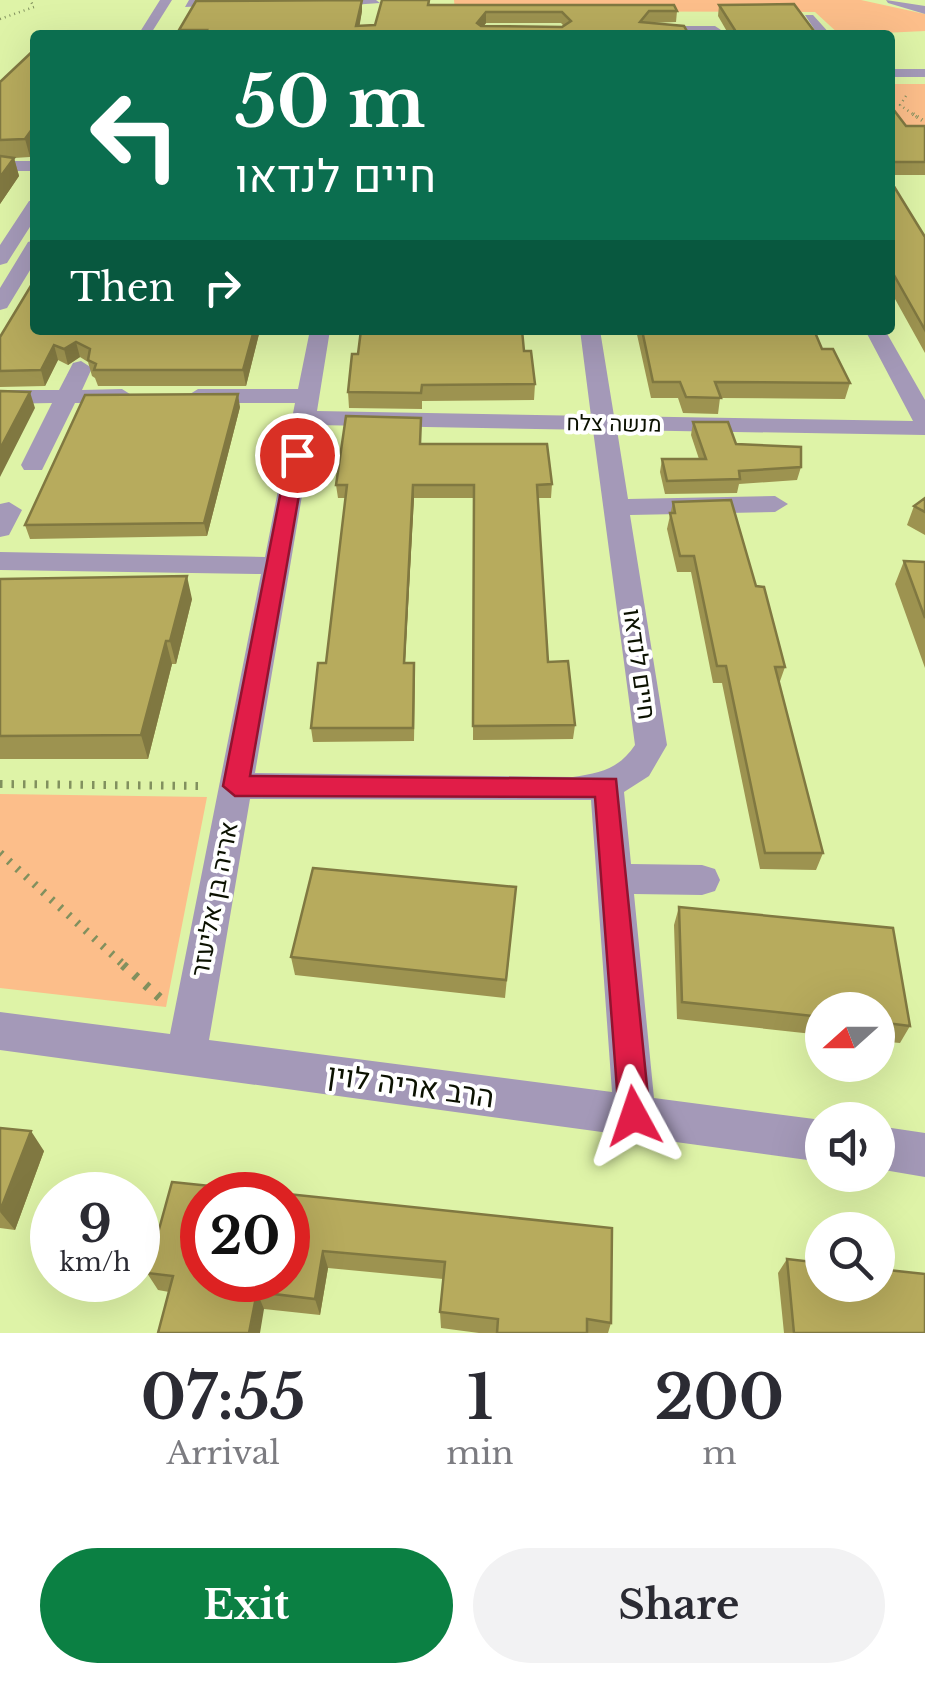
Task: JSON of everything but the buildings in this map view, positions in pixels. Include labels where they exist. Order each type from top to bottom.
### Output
[{"type":"street","points":[[147,30],[166,0]]},
{"type":"street","points":[[892,0],[925,10]]},
{"type":"street","points":[[166,30],[186,2],[244,4]]},
{"type":"street","points":[[300,4],[374,2],[370,19]]},
{"type":"street","points":[[809,18],[820,30]]},
{"type":"street","points":[[895,74],[923,73]]},
{"type":"street","points":[[0,166],[30,166]]},
{"type":"street","points":[[0,259],[30,214]]},
{"type":"street","points":[[0,304],[30,254]]},
{"type":"street","name":"אריה בן אליעזר","points":[[188,1041],[319,335]]},
{"type":"street","name":"חיים לנדאו","points":[[591,335],[651,745],[642,766],[628,779],[607,786]]},
{"type":"street","name":"מנשה צלח","points":[[306,407],[606,423],[925,425],[878,335]]},
{"type":"street","points":[[33,465],[81,368]]},
{"type":"street","points":[[0,396],[142,396]]},
{"type":"street","points":[[178,396],[306,407]]},
{"type":"street","points":[[618,507],[774,504]]},
{"type":"street","points":[[0,561],[276,566]]},
{"type":"street","points":[[235,786],[573,790],[607,786],[634,1116]]},
{"type":"street","points":[[615,880],[702,880]]},
{"type":"street","name":"הרב אריה לוין","points":[[0,1031],[188,1041],[634,1116],[805,1139]]},
{"type":"street","points":[[895,1151],[925,1155]]},
{"type":"path","points":[[0,19],[34,7],[30,0]]},
{"type":"path","points":[[912,93],[900,105],[925,122]]},
{"type":"path","points":[[0,784],[235,786]]},
{"type":"path","points":[[0,853],[188,1041]]},
{"type":"shaded area","points":[[454,0],[861,0],[925,14],[925,31],[835,30],[815,12],[455,11]]},
{"type":"shaded area","points":[[895,84],[925,84],[925,134],[912,134],[895,115]]},
{"type":"shaded area","points":[[0,794],[207,797],[166,1007],[0,988]]},
{"type":"route","points":[[297,455],[235,786],[573,790],[607,786],[634,1116]]}]
